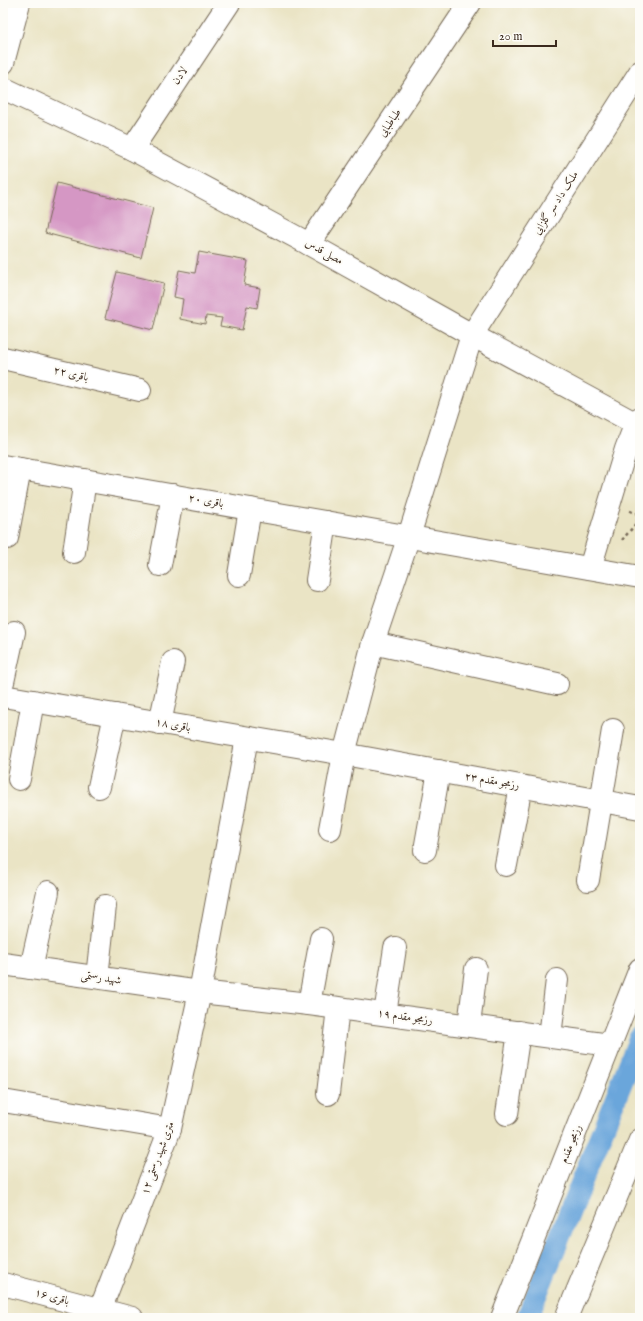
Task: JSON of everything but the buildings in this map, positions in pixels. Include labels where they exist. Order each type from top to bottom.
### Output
[{"type":"street","points":[[3,63],[19,3]]},
{"type":"street","name":"لادن","points":[[132,149],[228,3]]},
{"type":"street","name":"طباطبایی","points":[[309,244],[470,3]]},
{"type":"street","name":"ملک داد سر گلزایی","points":[[330,829],[344,754],[373,643],[409,536],[472,335],[640,72]]},
{"type":"street","name":"مصلی قدس","points":[[3,88],[132,149],[309,244],[472,335],[639,422]]},
{"type":"street","name":"باقری ۲۲","points":[[3,358],[140,390]]},
{"type":"street","points":[[590,568],[639,422]]},
{"type":"street","points":[[7,538],[11,467]]},
{"type":"street","name":"باقری ۲۰","points":[[11,467],[640,577]]},
{"type":"street","points":[[74,552],[85,480]]},
{"type":"street","points":[[160,565],[173,495]]},
{"type":"street","points":[[238,575],[250,508]]},
{"type":"street","points":[[317,580],[326,522]]},
{"type":"street","points":[[3,682],[14,632]]},
{"type":"street","points":[[373,643],[557,684]]},
{"type":"street","points":[[160,723],[173,662]]},
{"type":"street","name":"باقری ۱۸","points":[[3,696],[344,754]]},
{"type":"street","points":[[19,779],[33,701]]},
{"type":"street","points":[[99,787],[115,715]]},
{"type":"street","points":[[588,880],[613,730]]},
{"type":"street","name":"۱۲ متری شهید رستمی","points":[[98,1314],[170,1130],[200,992],[247,738]]},
{"type":"street","name":"رزمجو مقدم ۲۳","points":[[344,754],[640,808]]},
{"type":"street","points":[[425,850],[439,771]]},
{"type":"street","points":[[506,865],[521,786]]},
{"type":"street","points":[[31,968],[48,892]]},
{"type":"street","points":[[97,977],[105,906]]},
{"type":"street","points":[[309,1004],[321,939]]},
{"type":"street","points":[[385,1014],[395,948]]},
{"type":"street","name":"شهید رستمی","points":[[3,964],[200,992]]},
{"type":"street","points":[[469,1025],[476,969]]},
{"type":"street","name":"رزمجو مقدم","points":[[502,1318],[640,969]]},
{"type":"street","points":[[550,1036],[557,980]]},
{"type":"street","name":"رزمجو مقدم ۱۹","points":[[200,992],[309,1004],[610,1045]]},
{"type":"street","points":[[328,1094],[338,1008]]},
{"type":"street","points":[[507,1114],[518,1032]]},
{"type":"street","points":[[3,1100],[170,1130]]},
{"type":"street","points":[[566,1318],[640,1141]]},
{"type":"street","name":"باقری ۱۶","points":[[3,1284],[98,1314],[132,1318]]},
{"type":"waterway","points":[[527,1318],[640,1037]]}]
